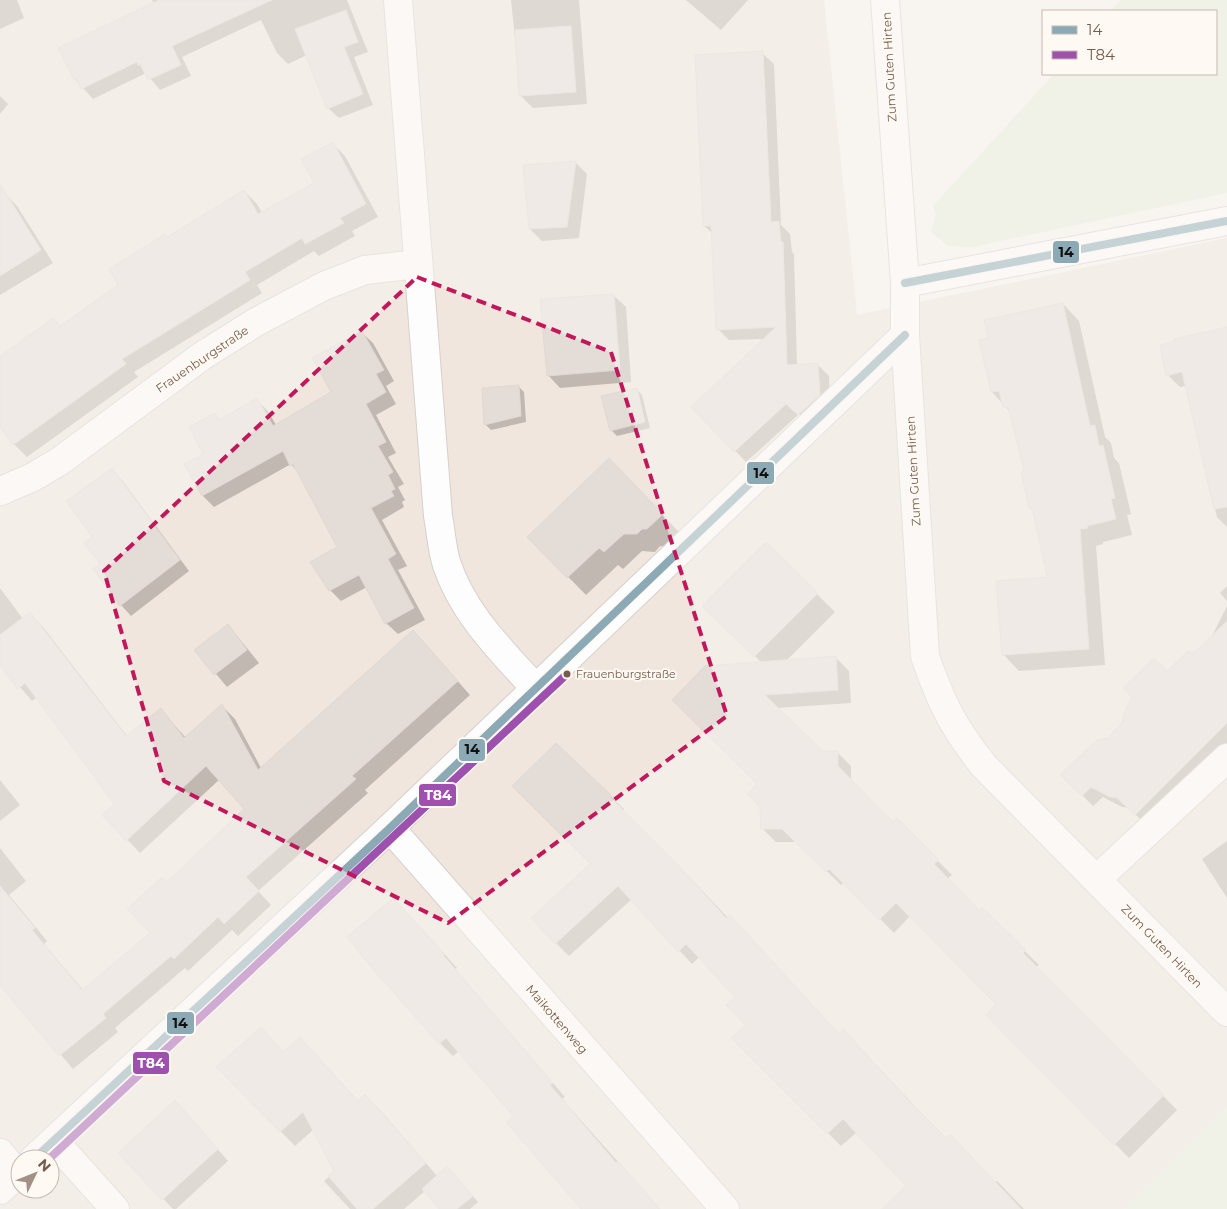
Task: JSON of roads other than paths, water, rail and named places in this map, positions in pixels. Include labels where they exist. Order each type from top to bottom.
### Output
[{"type":"street","points":[[398,0],[438,516],[447,564],[462,600],[482,628],[536,689]]},
{"type":"street","name":"Zum Guten Hirten","points":[[885,0],[905,283],[905,335],[924,656],[939,698],[958,732],[984,766],[1227,1012]]},
{"type":"street","points":[[905,283],[1227,220]]},
{"type":"street","name":"Frauenburgstraße","points":[[1,491],[33,477],[60,461],[202,356],[256,322],[324,286],[365,270],[418,264]]},
{"type":"street","points":[[45,1149],[390,828],[905,335]]},
{"type":"street","points":[[1097,879],[1227,758]]},
{"type":"street","name":"Maikottenweg","points":[[390,828],[725,1209]]},
{"type":"street","points":[[54,1141],[115,1209]]},
{"type":"street","points":[[0,1153],[10,1165]]},
{"type":"place","name":"Frauenburgstraße","points":[[567,674]]}]
